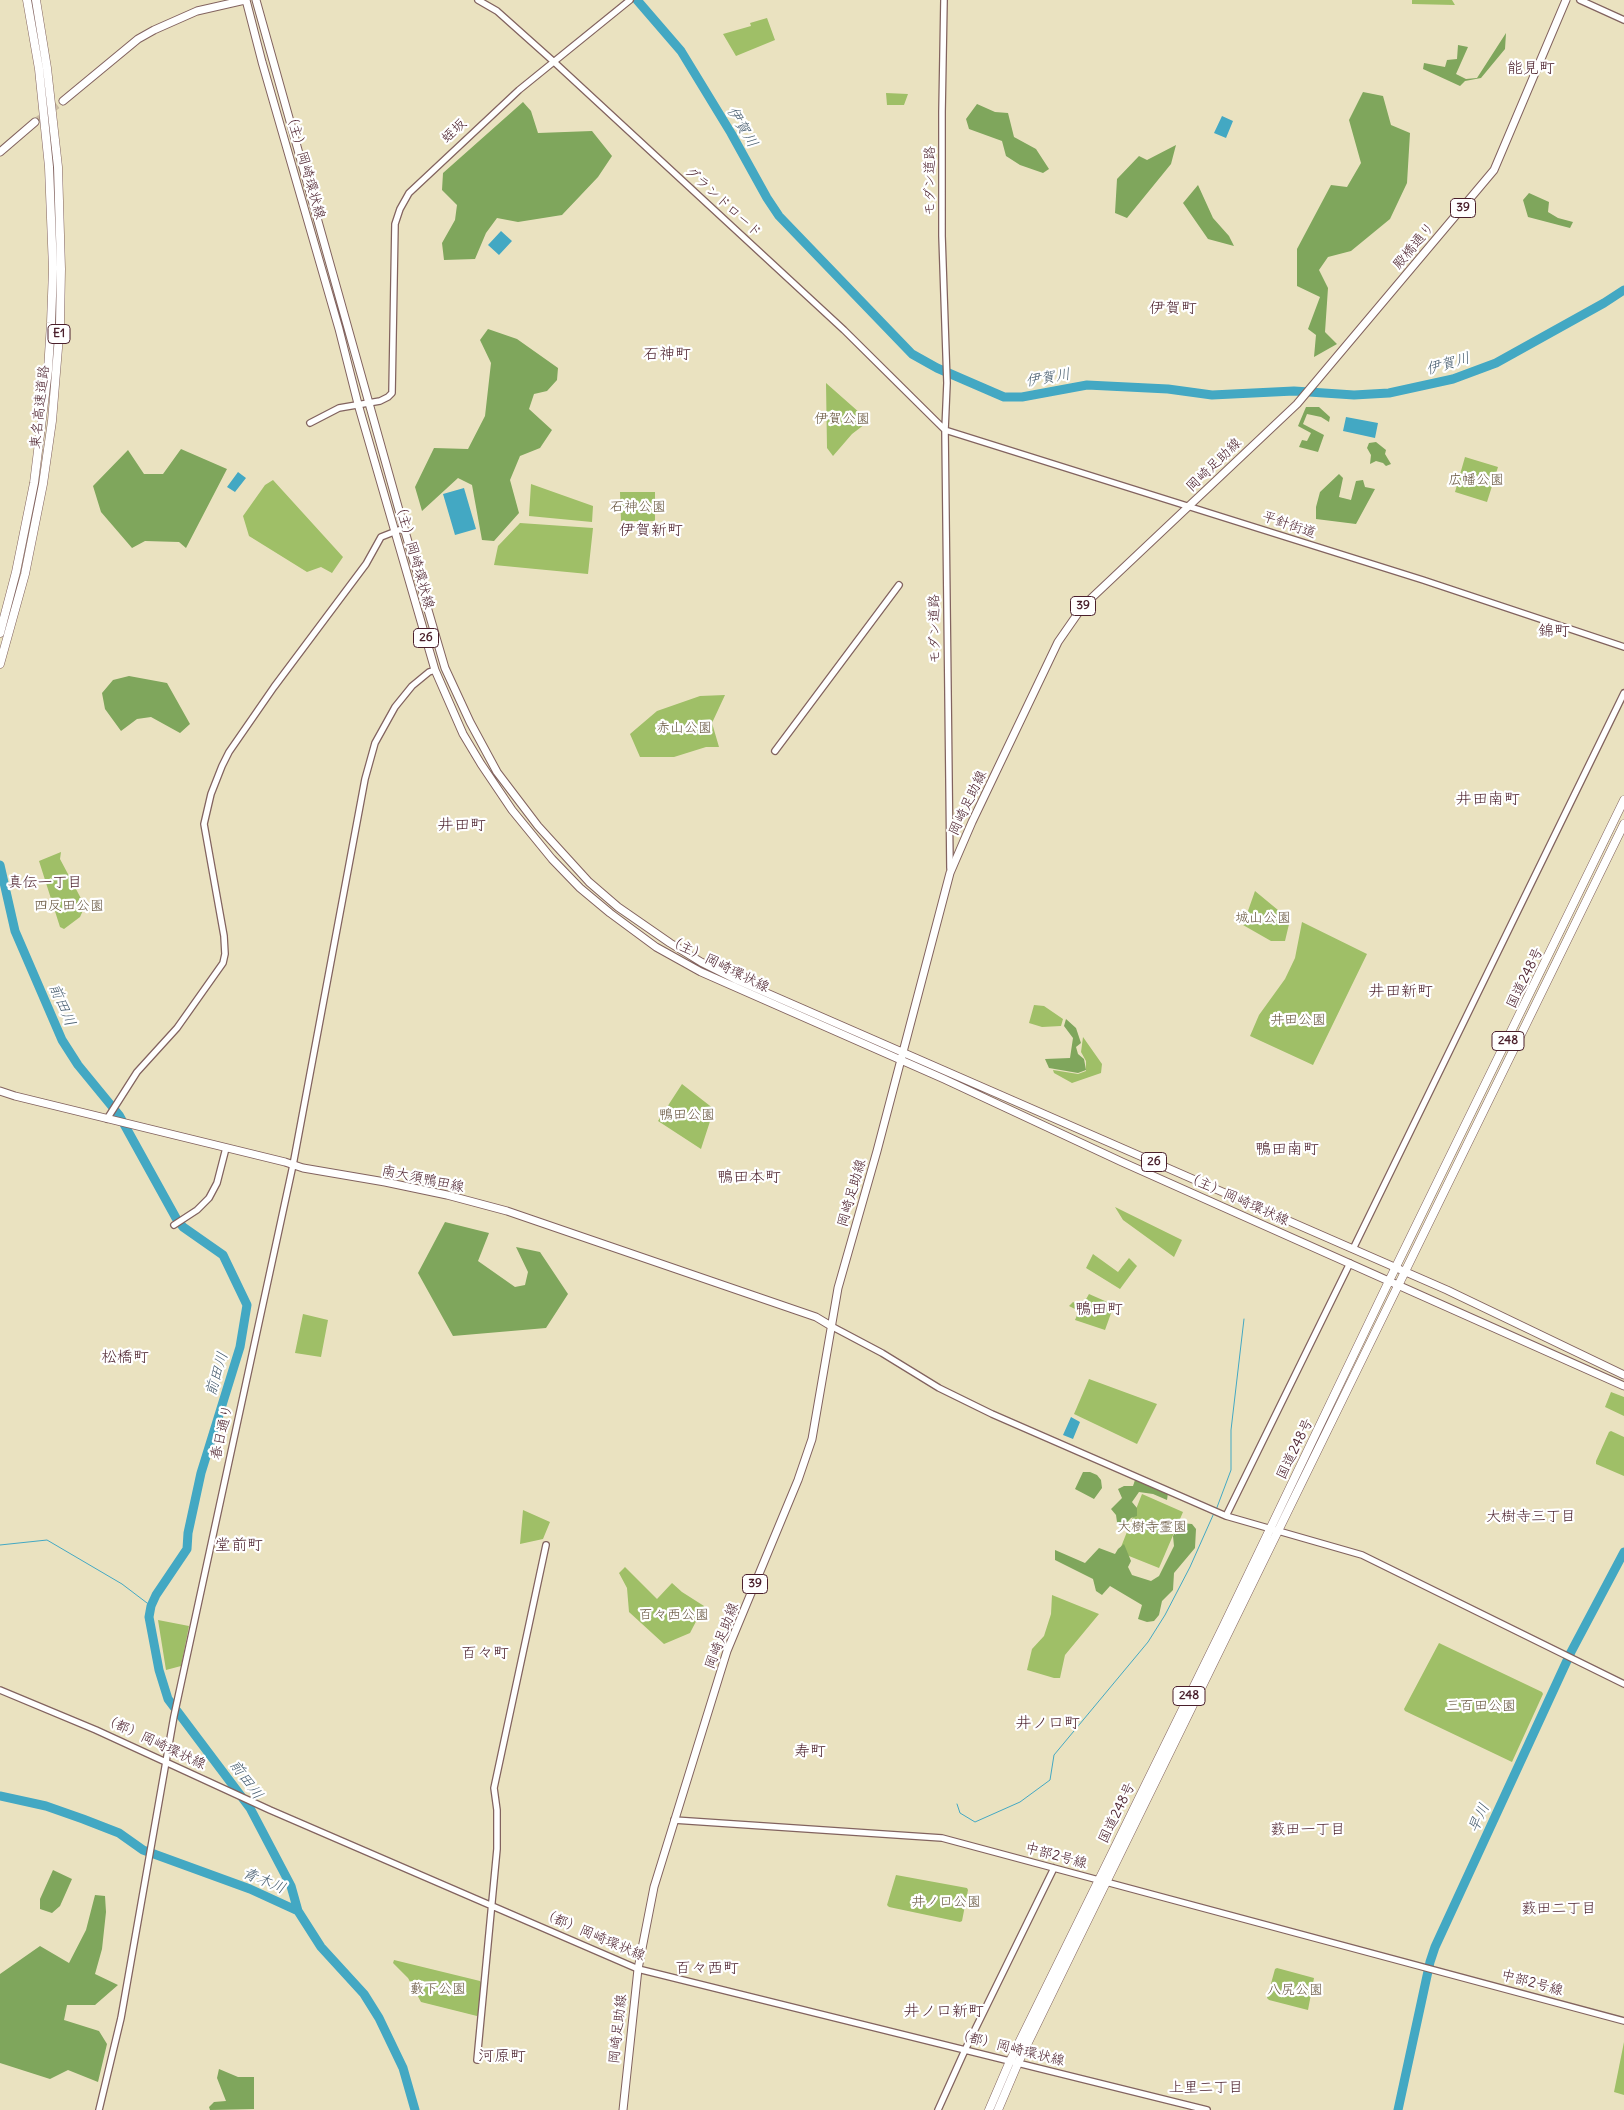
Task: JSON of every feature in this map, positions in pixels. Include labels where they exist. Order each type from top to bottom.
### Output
[{"type":"highway","name":"東名高速道路","points":[[0,633],[16,572],[34,483],[48,370],[51,323],[52,269],[49,167],[39,69],[27,0]]},
{"type":"highway","name":"東名高速道路","points":[[0,664],[25,574],[41,493],[52,421],[60,324],[62,269],[58,167],[47,68],[36,0]]},
{"type":"highway","name":"国道248号","points":[[989,2110],[1274,1529],[1389,1281],[1624,800]]},
{"type":"highway","name":"国道248号","points":[[1274,1529],[1406,1272],[1624,824]]},
{"type":"highway","name":"国道248号","points":[[998,2110],[1014,2062]]},
{"type":"main road","points":[[63,101],[133,44],[154,30],[197,11],[245,0]]},
{"type":"main road","name":"（主）岡崎環状線","points":[[245,0],[339,329],[394,531],[435,670],[463,734],[512,810],[552,859],[580,888],[656,947],[690,967],[944,1079],[1122,1162],[1624,1386]]},
{"type":"main road","name":"（主）岡崎環状線","points":[[256,0],[445,668],[470,722],[497,772],[517,801],[561,853],[618,907],[701,962],[737,980],[1406,1272],[1624,1375]]},
{"type":"main road","name":"殿橋通り","points":[[1312,387],[1494,170],[1566,0]]},
{"type":"main road","points":[[0,152],[35,122]]},
{"type":"main road","name":"岡崎足助線","points":[[623,2110],[638,1969],[654,1887],[727,1651],[798,1480],[812,1438],[838,1288],[950,874],[972,822],[1061,637],[1083,606],[1312,387]]},
{"type":"main road","name":"南大須鴨田線","points":[[0,1090],[15,1096],[110,1116],[118,1121],[132,1125],[292,1165],[447,1195],[507,1211],[816,1317],[831,1326]]},
{"type":"street","name":"グランドロード","points":[[478,0],[508,21],[554,61],[844,330],[944,430]]},
{"type":"street","name":"モダン道路","points":[[944,0],[942,159],[947,383],[944,430],[950,874]]},
{"type":"street","points":[[1580,0],[1624,20]]},
{"type":"street","name":"蛭坂","points":[[369,403],[388,397],[392,393],[395,235],[397,217],[412,188],[487,119],[628,1]]},
{"type":"street","points":[[310,423],[339,408],[369,403]]},
{"type":"street","name":"平針街道","points":[[944,430],[1013,450],[1423,580],[1624,647]]},
{"type":"street","points":[[110,1116],[137,1072],[177,1028],[223,963],[225,954],[224,936],[204,824],[212,792],[229,752],[274,687],[366,564],[381,537],[404,528]]},
{"type":"street","points":[[775,751],[899,585]]},
{"type":"street","name":"春日通り","points":[[165,1762],[292,1165],[365,779],[375,743],[395,707],[406,693],[429,672],[435,670]]},
{"type":"street","points":[[1353,1249],[1624,693]]},
{"type":"street","points":[[174,1225],[197,1210],[209,1198],[217,1183],[226,1148]]},
{"type":"street","points":[[1226,1516],[1350,1264]]},
{"type":"street","points":[[831,1326],[882,1353],[939,1388],[992,1414],[1093,1456],[1226,1516],[1362,1555],[1624,1684]]},
{"type":"street","points":[[477,2060],[497,1849],[497,1810],[494,1788],[546,1544]]},
{"type":"street","name":"（都）岡崎環状線","points":[[0,1690],[96,1730],[248,1799],[638,1969],[1207,2110]]},
{"type":"street","points":[[99,2110],[121,2018],[165,1762]]},
{"type":"street","name":"中部2号線","points":[[674,1820],[942,1838],[1624,2020]]},
{"type":"street","points":[[938,2110],[965,2050],[1054,1868]]},
{"type":"green space","points":[[1412,0],[1452,0],[1455,5],[1412,4]]},
{"type":"green space","points":[[767,18],[775,40],[736,56],[723,34],[751,26],[750,23]]},
{"type":"green space","points":[[1506,33],[1505,49],[1481,78],[1465,81],[1460,86],[1423,69],[1424,63],[1445,67],[1447,60],[1457,59],[1458,45],[1468,47],[1456,74],[1466,79],[1477,78]]},
{"type":"green space","points":[[1363,92],[1383,96],[1391,125],[1410,133],[1407,183],[1390,219],[1351,251],[1328,257],[1319,270],[1328,288],[1325,332],[1337,344],[1314,357],[1316,335],[1308,329],[1320,297],[1297,286],[1297,249],[1331,185],[1347,187],[1361,163],[1349,120]]},
{"type":"green space","points":[[886,93],[908,94],[904,105],[887,105]]},
{"type":"green space","points":[[523,102],[531,111],[538,133],[592,131],[612,156],[598,177],[562,215],[518,222],[497,218],[486,233],[475,259],[444,260],[442,243],[455,220],[457,205],[442,190],[443,173]]},
{"type":"green space","points":[[977,104],[995,112],[1008,113],[1014,137],[1036,149],[1049,169],[1043,173],[1020,165],[1006,156],[1002,141],[969,129],[966,119]]},
{"type":"green space","points":[[1176,145],[1171,164],[1127,218],[1115,213],[1117,179],[1139,156],[1147,160]]},
{"type":"green space","points":[[1198,185],[1213,218],[1229,236],[1234,246],[1208,239],[1183,203]]},
{"type":"green space","points":[[1529,193],[1549,202],[1548,212],[1558,218],[1573,222],[1570,228],[1528,217],[1523,200]]},
{"type":"green space","points":[[488,329],[517,339],[558,368],[557,380],[547,391],[534,394],[529,409],[552,430],[540,448],[520,456],[510,480],[519,513],[494,541],[482,540],[472,485],[458,478],[422,511],[415,487],[434,448],[468,449],[485,416],[491,363],[480,340]]},
{"type":"green space","name":"伊賀公園","points":[[826,383],[869,421],[852,434],[833,456],[827,448]]},
{"type":"green space","points":[[1306,407],[1319,407],[1330,417],[1329,422],[1321,417],[1307,414],[1303,424],[1324,435],[1318,452],[1299,447],[1302,440],[1307,441],[1311,433],[1298,426]]},
{"type":"green space","points":[[1376,442],[1386,450],[1385,454],[1391,464],[1386,466],[1376,461],[1370,464],[1371,455],[1367,448],[1369,443]]},
{"type":"green space","points":[[181,449],[227,469],[186,548],[179,542],[145,541],[132,548],[101,512],[93,486],[128,450],[144,474],[163,474]]},
{"type":"green space","name":"広幡公園","points":[[1465,457],[1498,467],[1487,502],[1455,492]]},
{"type":"green space","points":[[1339,474],[1343,478],[1339,497],[1351,500],[1356,481],[1363,480],[1365,487],[1375,489],[1356,524],[1316,519],[1316,507],[1320,492]]},
{"type":"green space","points":[[273,480],[343,557],[332,573],[321,567],[307,572],[249,536],[243,516],[265,485]]},
{"type":"green space","points":[[531,484],[593,506],[592,522],[529,516]]},
{"type":"green space","name":"石神公園","points":[[620,492],[655,492],[655,521],[621,521]]},
{"type":"green space","points":[[520,523],[593,528],[588,574],[494,565],[498,546]]},
{"type":"green space","points":[[129,676],[167,683],[190,724],[180,733],[151,717],[137,719],[121,731],[105,709],[102,693],[113,680]]},
{"type":"green space","name":"赤山公園","points":[[725,695],[712,723],[719,747],[706,747],[674,757],[640,757],[630,734],[657,711],[700,696]]},
{"type":"green space","name":"四反田公園","points":[[61,852],[60,859],[85,906],[80,917],[64,929],[60,927],[39,861]]},
{"type":"green space","name":"城山公園","points":[[1255,891],[1290,920],[1285,941],[1271,941],[1243,925]]},
{"type":"green space","name":"井田公園","points":[[1302,922],[1367,954],[1313,1065],[1250,1036],[1259,1015],[1285,979],[1295,958]]},
{"type":"green space","points":[[1034,1005],[1044,1006],[1063,1019],[1061,1026],[1042,1027],[1029,1023]]},
{"type":"green space","points":[[1066,1019],[1076,1028],[1081,1043],[1076,1047],[1078,1054],[1084,1059],[1086,1070],[1078,1073],[1049,1068],[1045,1059],[1070,1058],[1073,1038],[1064,1026]]},
{"type":"green space","points":[[1083,1037],[1102,1064],[1101,1073],[1072,1083],[1054,1073],[1053,1070],[1078,1074],[1086,1071],[1086,1061],[1081,1052]]},
{"type":"green space","name":"鴨田公園","points":[[682,1084],[714,1109],[701,1149],[658,1121]]},
{"type":"green space","points":[[1115,1207],[1182,1240],[1174,1257],[1123,1220]]},
{"type":"green space","points":[[445,1222],[489,1233],[478,1261],[515,1287],[525,1285],[528,1272],[516,1247],[540,1252],[568,1294],[546,1328],[453,1336],[418,1273]]},
{"type":"green space","points":[[1093,1254],[1118,1272],[1129,1258],[1137,1266],[1120,1289],[1086,1268]]},
{"type":"green space","points":[[1089,1294],[1114,1305],[1105,1330],[1075,1320],[1079,1311],[1069,1306],[1073,1302],[1082,1306]]},
{"type":"green space","points":[[303,1314],[328,1320],[321,1357],[295,1353]]},
{"type":"green space","points":[[1089,1379],[1157,1404],[1137,1444],[1074,1414]]},
{"type":"green space","points":[[1611,1392],[1624,1397],[1624,1416],[1605,1407]]},
{"type":"green space","points":[[1611,1431],[1624,1437],[1624,1476],[1596,1464]]},
{"type":"green space","points":[[1083,1472],[1097,1475],[1101,1480],[1102,1488],[1094,1499],[1075,1489]]},
{"type":"green space","points":[[1135,1480],[1168,1493],[1167,1500],[1153,1494],[1139,1492],[1132,1502],[1137,1508],[1137,1516],[1131,1518],[1123,1527],[1117,1522],[1116,1515],[1111,1509],[1122,1498],[1118,1489],[1124,1486],[1133,1486]]},
{"type":"green space","name":"大樹寺霊園","points":[[1142,1494],[1183,1512],[1159,1568],[1119,1552]]},
{"type":"green space","points":[[523,1510],[550,1522],[543,1539],[520,1544]]},
{"type":"green space","points":[[1181,1523],[1192,1524],[1196,1529],[1195,1548],[1174,1573],[1173,1590],[1162,1601],[1159,1615],[1154,1621],[1147,1622],[1138,1619],[1142,1605],[1110,1586],[1102,1595],[1096,1591],[1093,1579],[1055,1560],[1055,1550],[1085,1563],[1099,1548],[1115,1554],[1124,1544],[1131,1561],[1128,1567],[1132,1575],[1151,1581],[1159,1576],[1174,1546],[1173,1536]]},
{"type":"green space","name":"百々西公園","points":[[625,1567],[657,1599],[672,1583],[704,1606],[690,1633],[664,1644],[629,1612],[627,1588],[619,1573]]},
{"type":"green space","points":[[1052,1595],[1099,1614],[1065,1655],[1060,1678],[1027,1670],[1032,1649],[1044,1636],[1051,1614]]},
{"type":"green space","points":[[158,1620],[189,1626],[181,1666],[166,1670]]},
{"type":"green space","name":"三百田公園","points":[[1439,1643],[1542,1692],[1543,1694],[1512,1762],[1405,1711],[1404,1709]]},
{"type":"green space","points":[[53,1870],[72,1879],[60,1906],[52,1913],[40,1909],[40,1899]]},
{"type":"green space","name":"井ノ口公園","points":[[896,1875],[967,1888],[962,1921],[889,1907],[887,1905]]},
{"type":"green space","points":[[95,1895],[105,1896],[106,1912],[102,1949],[95,1974],[118,1985],[95,2005],[67,2005],[64,2020],[99,2031],[107,2044],[98,2082],[68,2070],[50,2079],[0,2063],[0,1974],[40,1946],[69,1963],[86,1930]]},
{"type":"green space","name":"藪下公園","points":[[394,1960],[480,1981],[482,1984],[479,2014],[477,2016],[421,2002],[408,1978],[393,1963]]},
{"type":"green space","name":"八尻公園","points":[[1275,1969],[1314,1978],[1308,2010],[1267,1998]]},
{"type":"green space","points":[[1624,2042],[1624,2095],[1614,2092]]},
{"type":"green space","points":[[219,2069],[238,2077],[254,2077],[254,2109],[210,2110],[209,2107],[214,2102],[226,2101],[217,2078]]},
{"type":"water","points":[[1222,116],[1233,121],[1226,138],[1214,133]]},
{"type":"water","points":[[501,231],[512,241],[499,255],[488,245]]},
{"type":"water","points":[[1346,417],[1378,423],[1375,438],[1343,431]]},
{"type":"water","points":[[238,472],[246,478],[235,492],[227,487]]},
{"type":"water","points":[[464,488],[476,529],[455,535],[443,494]]},
{"type":"water","points":[[1071,1417],[1080,1422],[1073,1439],[1063,1435]]},
{"type":"waterway","name":"伊賀川","points":[[637,0],[681,51],[779,216],[912,354],[937,368],[1004,397],[1022,397],[1087,385],[1168,389],[1212,395],[1294,391],[1354,395],[1389,393],[1453,379],[1496,363],[1624,290]]},
{"type":"waterway","name":"前田川","points":[[0,865],[15,931],[62,1040],[78,1065],[119,1115],[176,1218],[183,1227],[223,1255],[247,1305],[240,1347],[201,1473],[188,1533],[187,1549],[156,1595],[149,1617],[159,1670],[168,1699],[250,1808],[291,1886],[298,1911]]},
{"type":"waterway","points":[[1216,1510],[1231,1470],[1231,1430],[1244,1319]]},
{"type":"waterway","points":[[957,1804],[960,1813],[975,1822],[1020,1802],[1050,1780],[1054,1755],[1148,1642],[1165,1615],[1190,1567],[1214,1513]]},
{"type":"waterway","points":[[0,1545],[47,1540],[122,1584],[151,1606]]},
{"type":"waterway","name":"早川","points":[[1398,2110],[1430,1962],[1435,1947],[1571,1652],[1624,1552]]},
{"type":"waterway","name":"青木川","points":[[0,1796],[46,1806],[83,1819],[119,1833],[143,1850],[250,1889],[298,1911],[321,1947],[364,1994],[379,2018],[403,2068],[415,2110]]},
{"type":"tunnel","points":[[35,122],[63,101]]},
{"type":"district","name":"能見町","points":[[1531,68]]},
{"type":"district","name":"伊賀町","points":[[1173,308]]},
{"type":"district","name":"石神町","points":[[667,354]]},
{"type":"district","name":"伊賀新町","points":[[651,530]]},
{"type":"district","name":"錦町","points":[[1554,631]]},
{"type":"district","name":"井田南町","points":[[1488,799]]},
{"type":"district","name":"井田町","points":[[462,825]]},
{"type":"district","name":"真伝一丁目","points":[[45,883]]},
{"type":"district","name":"井田新町","points":[[1401,991]]},
{"type":"district","name":"鴨田南町","points":[[1287,1149]]},
{"type":"district","name":"鴨田本町","points":[[749,1177]]},
{"type":"district","name":"鴨田町","points":[[1099,1309]]},
{"type":"district","name":"松橋町","points":[[125,1357]]},
{"type":"district","name":"大樹寺三丁目","points":[[1531,1517]]},
{"type":"district","name":"堂前町","points":[[239,1545]]},
{"type":"district","name":"百々町","points":[[485,1653]]},
{"type":"district","name":"井ノ口町","points":[[1048,1723]]},
{"type":"district","name":"寿町","points":[[810,1751]]},
{"type":"district","name":"薮田一丁目","points":[[1308,1830]]},
{"type":"district","name":"薮田二丁目","points":[[1559,1909]]},
{"type":"district","name":"百々西町","points":[[707,1968]]},
{"type":"district","name":"井ノ口新町","points":[[944,2011]]},
{"type":"district","name":"河原町","points":[[502,2056]]},
{"type":"district","name":"上里二丁目","points":[[1206,2088]]}]
